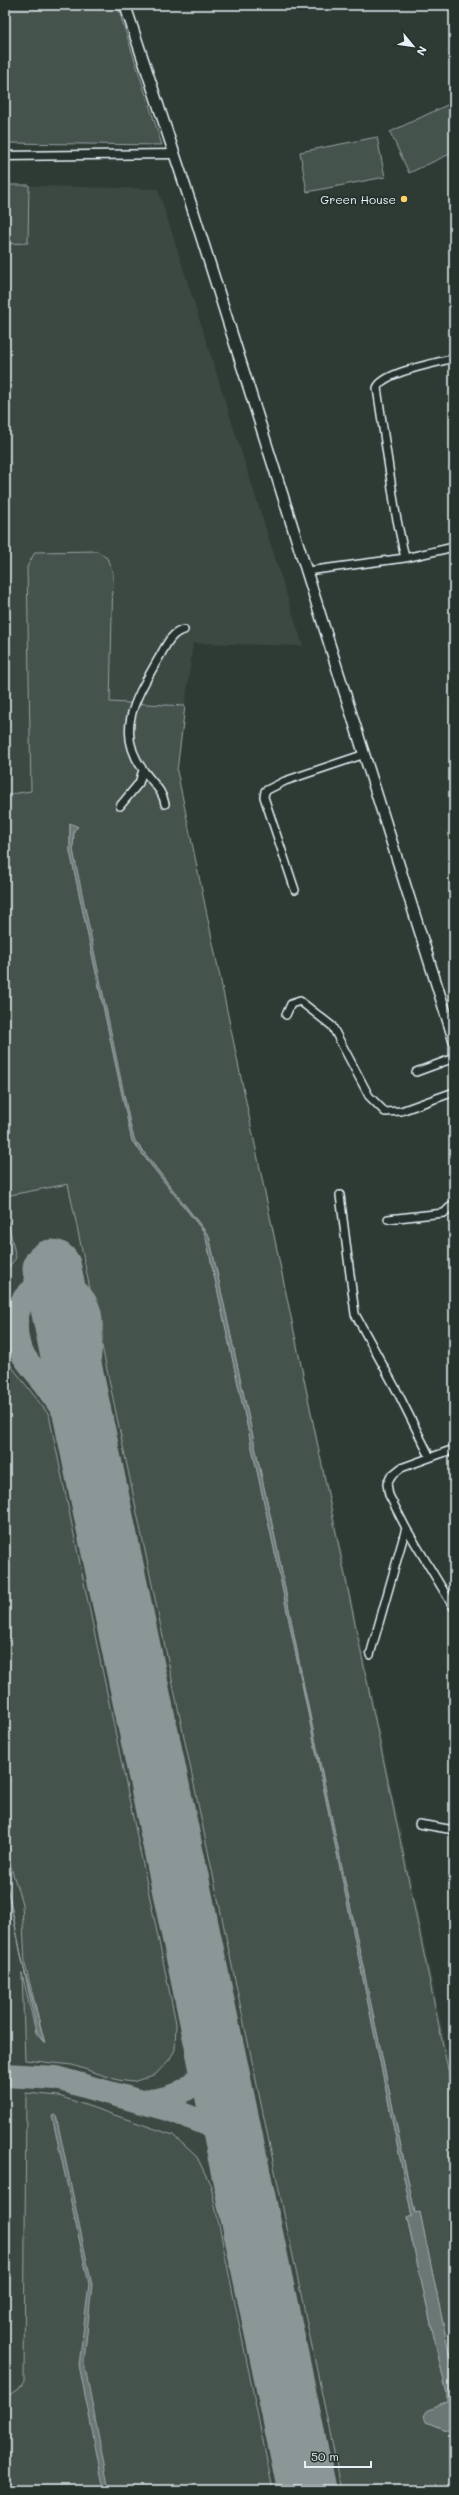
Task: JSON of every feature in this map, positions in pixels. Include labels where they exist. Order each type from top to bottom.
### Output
[{"type":"main road","points":[[125,5],[307,571],[454,1040]]},
{"type":"street","points":[[5,156],[173,154]]},
{"type":"street","points":[[405,558],[396,515],[377,388],[383,379],[393,375],[454,358]]},
{"type":"street","points":[[307,571],[405,558],[454,548]]},
{"type":"street","points":[[165,804],[164,795],[143,770],[133,754],[128,736],[129,720],[141,690],[170,639],[178,631],[184,630]]},
{"type":"street","points":[[295,890],[264,797],[265,791],[285,780],[365,754]]},
{"type":"street","points":[[120,806],[139,783],[143,770]]},
{"type":"street","points":[[286,1015],[291,1004],[300,1002],[332,1026],[369,1096],[385,1112],[401,1111],[454,1092]]},
{"type":"street","points":[[416,1072],[454,1058]]},
{"type":"street","points":[[340,1195],[355,1314],[397,1391],[430,1457]]},
{"type":"street","points":[[388,1219],[444,1213],[454,1203]]},
{"type":"street","points":[[454,1449],[400,1468],[387,1484],[389,1495],[406,1528],[454,1608]]},
{"type":"street","points":[[370,1655],[406,1528]]},
{"type":"street","points":[[419,1824],[454,1830]]},
{"type":"shaded area","points":[[5,5],[117,5],[162,145],[5,143]]},
{"type":"shaded area","points":[[449,104],[454,114],[454,152],[409,173],[390,132]]},
{"type":"shaded area","points":[[377,137],[385,177],[307,192],[300,152]]},
{"type":"shaded area","points":[[5,185],[158,189],[303,646],[193,643],[177,771],[454,2085],[454,2490],[5,2490]]},
{"type":"shaded area","points":[[5,185],[29,185],[28,243],[5,244]]},
{"type":"shaded area","points":[[97,551],[107,558],[113,573],[110,702],[185,706],[177,771],[454,2098],[454,2377],[420,2213],[415,2213],[304,1687],[277,1547],[209,1236],[135,1141],[130,1128],[85,918],[73,850],[74,829],[78,827],[70,824],[70,851],[132,1141],[204,1232],[206,1238],[274,1548],[412,2216],[407,2218],[447,2394],[447,2402],[440,2404],[426,2422],[454,2433],[454,2490],[342,2490],[68,1184],[5,1196],[5,795],[31,791],[27,567],[35,552]]},
{"type":"shaded area","points":[[70,823],[78,827],[74,830],[73,850],[131,1128],[135,1141],[209,1236],[277,1547],[304,1687],[415,2213],[420,2212],[454,2377],[454,2433],[426,2422],[424,2416],[427,2411],[447,2402],[447,2394],[407,2218],[412,2216],[274,1548],[206,1238],[204,1232],[132,1141],[70,851]]},
{"type":"shaded area","points":[[5,1208],[16,1258],[5,1272]]},
{"type":"shaded area","points":[[5,1353],[6,1359],[49,1415],[176,2023],[175,2050],[169,2060],[156,2074],[133,2082],[118,2080],[72,2065],[25,2060],[22,1973],[36,2033],[45,2044],[25,1964],[22,1904],[5,1847]]},
{"type":"shaded area","points":[[5,1876],[24,1968],[23,1965]]},
{"type":"shaded area","points":[[24,1968],[45,2043],[37,2032]]},
{"type":"shaded area","points":[[26,2093],[59,2096],[173,2135],[197,2157],[211,2186],[273,2490],[5,2490],[5,2398],[19,2389],[24,2381]]},
{"type":"shaded area","points":[[56,2115],[92,2285],[84,2362],[109,2490],[104,2490],[79,2365],[89,2284],[52,2116]]},
{"type":"taxiway","points":[[82,1411],[91,1331],[89,1311],[81,1296],[69,1287],[55,1284],[41,1286],[29,1294],[20,1307],[16,1325],[19,1347],[26,1359],[83,1436],[91,1451],[93,1466]]},
{"type":"taxiway","points":[[148,2101],[173,2096],[192,2085],[205,2068],[214,2044]]},
{"type":"taxiway","points":[[5,2075],[56,2078],[174,2111],[233,2134]]},
{"type":"runway","points":[[52,1269],[307,2490]]},
{"type":"place","name":"Green House","points":[[404,199]]}]
